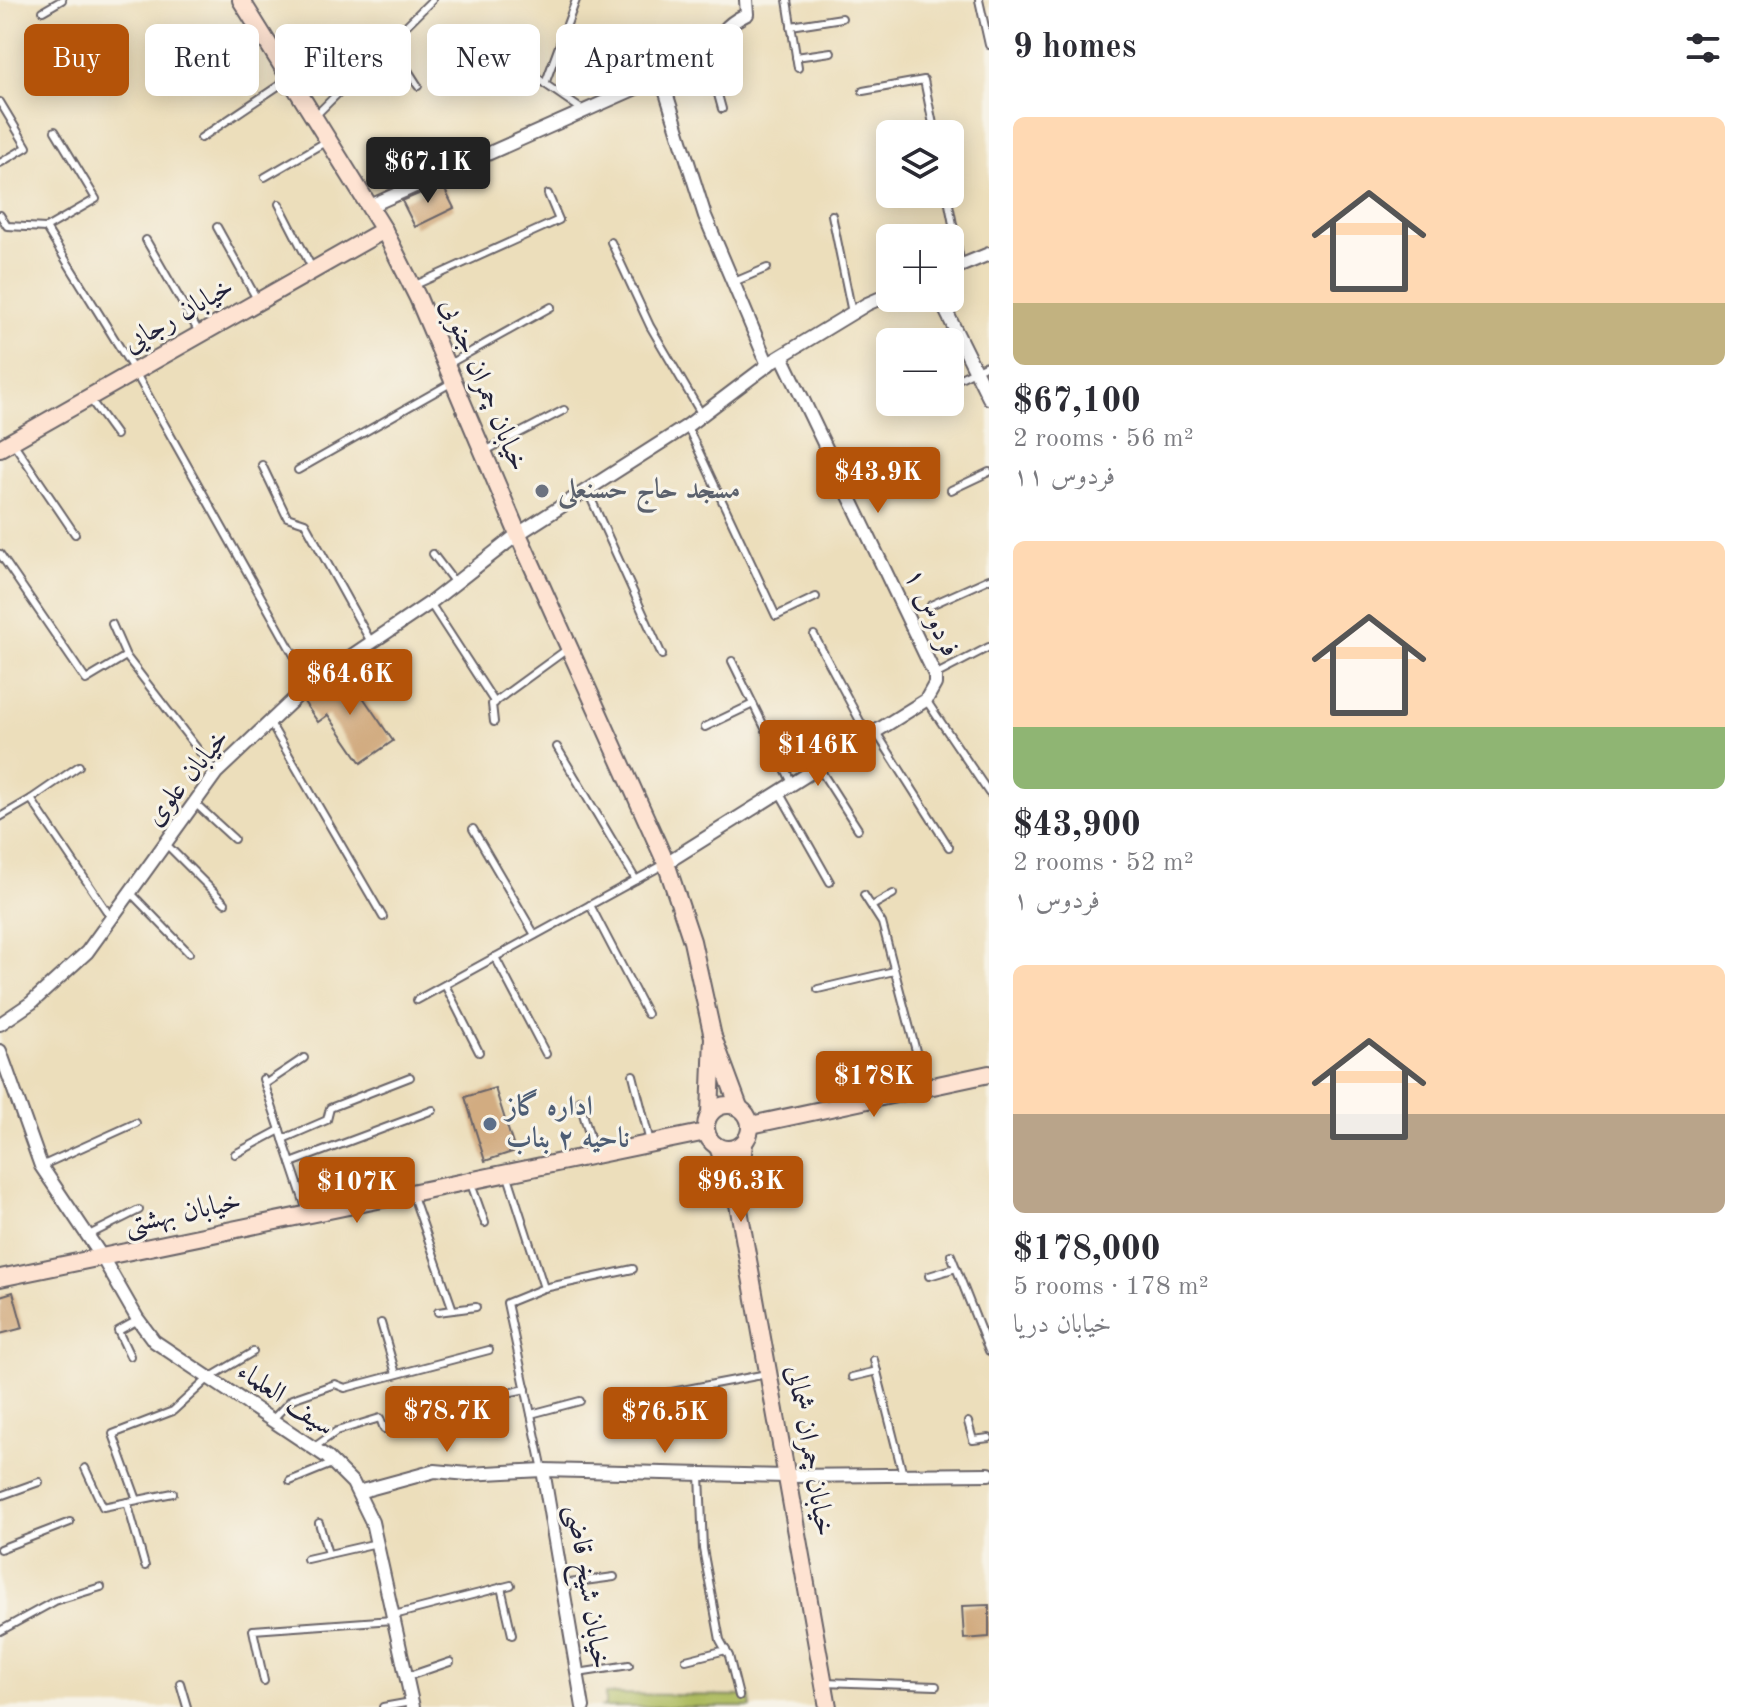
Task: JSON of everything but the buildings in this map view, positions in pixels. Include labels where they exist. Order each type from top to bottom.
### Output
[{"type":"main road","name":"خیابان چمران جنوبی","points":[[241,0],[275,54]]},
{"type":"main road","name":"خیابان چمران جنوبی","points":[[301,96],[370,206],[413,286],[518,534],[666,863],[692,941],[713,1037],[739,1107]]},
{"type":"main road","name":"خیابان رجایی","points":[[6,445],[384,230]]},
{"type":"main road","name":"خیابان چمران جنوبی","points":[[710,1114],[713,1037]]},
{"type":"main road","points":[[751,1125],[989,1074]]},
{"type":"main road","points":[[726,1105],[739,1107],[749,1118],[750,1132],[744,1143],[731,1149],[718,1147],[706,1132],[710,1114],[726,1105]]},
{"type":"main road","name":"خیابان بهشتی","points":[[0,1278],[706,1132]]},
{"type":"main road","name":"خیابان چمران شمالی","points":[[738,1204],[744,1143]]},
{"type":"main road","name":"خیابان چمران شمالی","points":[[718,1147],[738,1204],[828,1707]]},
{"type":"street","points":[[728,24],[747,14],[746,0]]},
{"type":"street","points":[[370,206],[618,96]]},
{"type":"street","points":[[667,96],[705,216],[768,365]]},
{"type":"street","points":[[964,265],[989,254]]},
{"type":"street","name":"خیابان علوی","points":[[0,1024],[31,1003],[87,952],[216,773],[310,684],[430,603],[518,534],[687,426],[768,365],[876,301]]},
{"type":"street","points":[[946,312],[989,398]]},
{"type":"street","name":"فردوس ۱","points":[[666,863],[926,700],[935,684],[935,675],[782,356]]},
{"type":"street","name":"سیف العلماء","points":[[0,1051],[41,1166],[154,1341],[334,1463],[358,1492],[372,1522],[412,1704]]},
{"type":"street","points":[[358,1492],[435,1471],[468,1474],[543,1470],[787,1476],[989,1474]]},
{"type":"street","name":"خیابان شیخ قاضی","points":[[543,1470],[583,1707]]},
{"type":"lane","points":[[43,11],[62,0]]},
{"type":"lane","points":[[408,24],[431,0]]},
{"type":"lane","points":[[545,84],[576,0]]},
{"type":"lane","points":[[787,0],[798,68]]},
{"type":"lane","points":[[979,0],[989,45]]},
{"type":"lane","points":[[791,26],[842,18]]},
{"type":"lane","points":[[796,57],[831,52]]},
{"type":"lane","points":[[411,75],[418,86]]},
{"type":"lane","points":[[540,80],[584,111]]},
{"type":"lane","points":[[863,91],[924,80],[932,120]]},
{"type":"lane","points":[[201,138],[275,88]]},
{"type":"lane","points":[[314,117],[335,96]]},
{"type":"lane","points":[[718,96],[722,109]]},
{"type":"lane","points":[[0,102],[27,147],[0,163]]},
{"type":"lane","points":[[0,215],[4,228],[46,228],[96,199],[55,131]]},
{"type":"lane","points":[[265,177],[328,140]]},
{"type":"lane","points":[[413,286],[559,220],[548,194]]},
{"type":"lane","points":[[279,204],[313,270]]},
{"type":"lane","points":[[832,215],[852,313]]},
{"type":"lane","points":[[217,227],[258,301]]},
{"type":"lane","points":[[46,228],[135,372],[310,684]]},
{"type":"lane","points":[[146,240],[200,334]]},
{"type":"lane","points":[[611,242],[650,326],[702,415]]},
{"type":"lane","points":[[733,283],[767,268]]},
{"type":"lane","points":[[447,365],[551,307]]},
{"type":"lane","points":[[964,376],[989,364]]},
{"type":"lane","points":[[298,470],[454,382]]},
{"type":"lane","points":[[89,398],[116,435]]},
{"type":"lane","points":[[484,452],[564,410]]},
{"type":"lane","points":[[687,426],[776,616],[816,597]]},
{"type":"lane","points":[[6,445],[75,534]]},
{"type":"lane","points":[[262,465],[287,517],[305,523],[371,642]]},
{"type":"lane","points":[[951,490],[989,472]]},
{"type":"lane","points":[[588,492],[662,655]]},
{"type":"lane","points":[[0,554],[86,680],[126,656]]},
{"type":"lane","points":[[433,554],[455,583]]},
{"type":"lane","points":[[931,605],[989,579]]},
{"type":"lane","points":[[430,603],[495,703]]},
{"type":"lane","points":[[112,624],[126,656],[216,773]]},
{"type":"lane","points":[[814,635],[872,733],[949,847]]},
{"type":"lane","points":[[935,675],[989,647]]},
{"type":"lane","points":[[494,722],[492,704],[569,648]]},
{"type":"lane","points":[[732,661],[792,784]]},
{"type":"lane","points":[[926,700],[989,793]]},
{"type":"lane","points":[[705,727],[753,704]]},
{"type":"lane","points":[[269,721],[383,917]]},
{"type":"lane","points":[[557,747],[636,880]]},
{"type":"lane","points":[[0,817],[79,766]]},
{"type":"lane","points":[[818,767],[858,829]]},
{"type":"lane","points":[[779,792],[830,882]]},
{"type":"lane","points":[[31,799],[112,919]]},
{"type":"lane","points":[[195,803],[234,839]]},
{"type":"lane","points":[[473,829],[535,935]]},
{"type":"lane","points":[[165,843],[225,903]]},
{"type":"lane","points":[[417,1000],[666,863]]},
{"type":"lane","points":[[129,891],[189,953]]},
{"type":"lane","points":[[872,906],[893,894]]},
{"type":"lane","points":[[864,895],[882,923],[925,1088]]},
{"type":"lane","points":[[590,905],[647,1014]]},
{"type":"lane","points":[[495,957],[546,1054]]},
{"type":"lane","points":[[818,989],[894,971]]},
{"type":"lane","points":[[445,985],[479,1052]]},
{"type":"lane","points":[[304,1058],[264,1082],[308,1215]]},
{"type":"lane","points":[[633,1075],[651,1144]]},
{"type":"lane","points":[[283,1139],[327,1120],[330,1108],[410,1077]]},
{"type":"lane","points":[[579,1100],[595,1155]]},
{"type":"lane","points":[[291,1163],[433,1110]]},
{"type":"lane","points":[[41,1166],[136,1123]]},
{"type":"lane","points":[[235,1154],[280,1130]]},
{"type":"lane","points":[[507,1173],[544,1288],[633,1269]]},
{"type":"lane","points":[[470,1181],[485,1223]]},
{"type":"lane","points":[[412,1193],[453,1310]]},
{"type":"lane","points":[[87,1236],[139,1210]]},
{"type":"lane","points":[[951,1255],[989,1351]]},
{"type":"lane","points":[[929,1276],[956,1268]]},
{"type":"lane","name":"خیابان شیخ قاضی","points":[[543,1470],[507,1303],[544,1288]]},
{"type":"lane","points":[[438,1312],[476,1307]]},
{"type":"lane","points":[[130,1356],[118,1331],[138,1320]]},
{"type":"lane","points":[[381,1323],[396,1374]]},
{"type":"lane","points":[[272,1420],[292,1399],[335,1384],[345,1388],[489,1350]]},
{"type":"lane","points":[[137,1500],[113,1434],[173,1411],[209,1378],[253,1352]]},
{"type":"lane","points":[[874,1360],[903,1475]]},
{"type":"lane","points":[[852,1377],[877,1371]]},
{"type":"lane","points":[[629,1400],[769,1374]]},
{"type":"lane","points":[[474,1400],[526,1389]]},
{"type":"lane","points":[[531,1414],[580,1401]]},
{"type":"lane","points":[[313,1448],[337,1431],[380,1418],[384,1429],[410,1428],[431,1422]]},
{"type":"lane","points":[[968,1422],[973,1440],[989,1438]]},
{"type":"lane","points":[[290,1481],[334,1463]]},
{"type":"lane","points":[[85,1468],[103,1507],[173,1493]]},
{"type":"lane","points":[[700,1474],[703,1549],[720,1640],[726,1650],[739,1696]]},
{"type":"lane","points":[[0,1496],[39,1482]]},
{"type":"lane","points":[[127,1502],[145,1566]]},
{"type":"lane","points":[[0,1549],[70,1522]]},
{"type":"lane","points":[[319,1523],[328,1554]]},
{"type":"lane","points":[[307,1559],[377,1543]]},
{"type":"lane","points":[[562,1584],[614,1577]]},
{"type":"lane","points":[[264,1681],[253,1630],[393,1618],[511,1585]]},
{"type":"lane","points":[[0,1631],[55,1601],[101,1587]]},
{"type":"lane","points":[[501,1587],[512,1635]]},
{"type":"lane","points":[[686,1660],[726,1650]]},
{"type":"lane","points":[[406,1677],[450,1662]]},
{"type":"lane","points":[[577,1673],[629,1665]]},
{"type":"lane","points":[[823,1682],[936,1686]]},
{"type":"lane","points":[[180,1683],[187,1707]]},
{"type":"lane","points":[[383,1707],[412,1704]]},
{"type":"green space","points":[[605,1694],[750,1696],[751,1707],[602,1707],[605,1705]]},
{"type":"place","name":"مسجد حاج حسنعلی","points":[[542,491]]},
{"type":"place","name":"اداره گاز ناحیه ۲ بناب","points":[[490,1124]]}]
